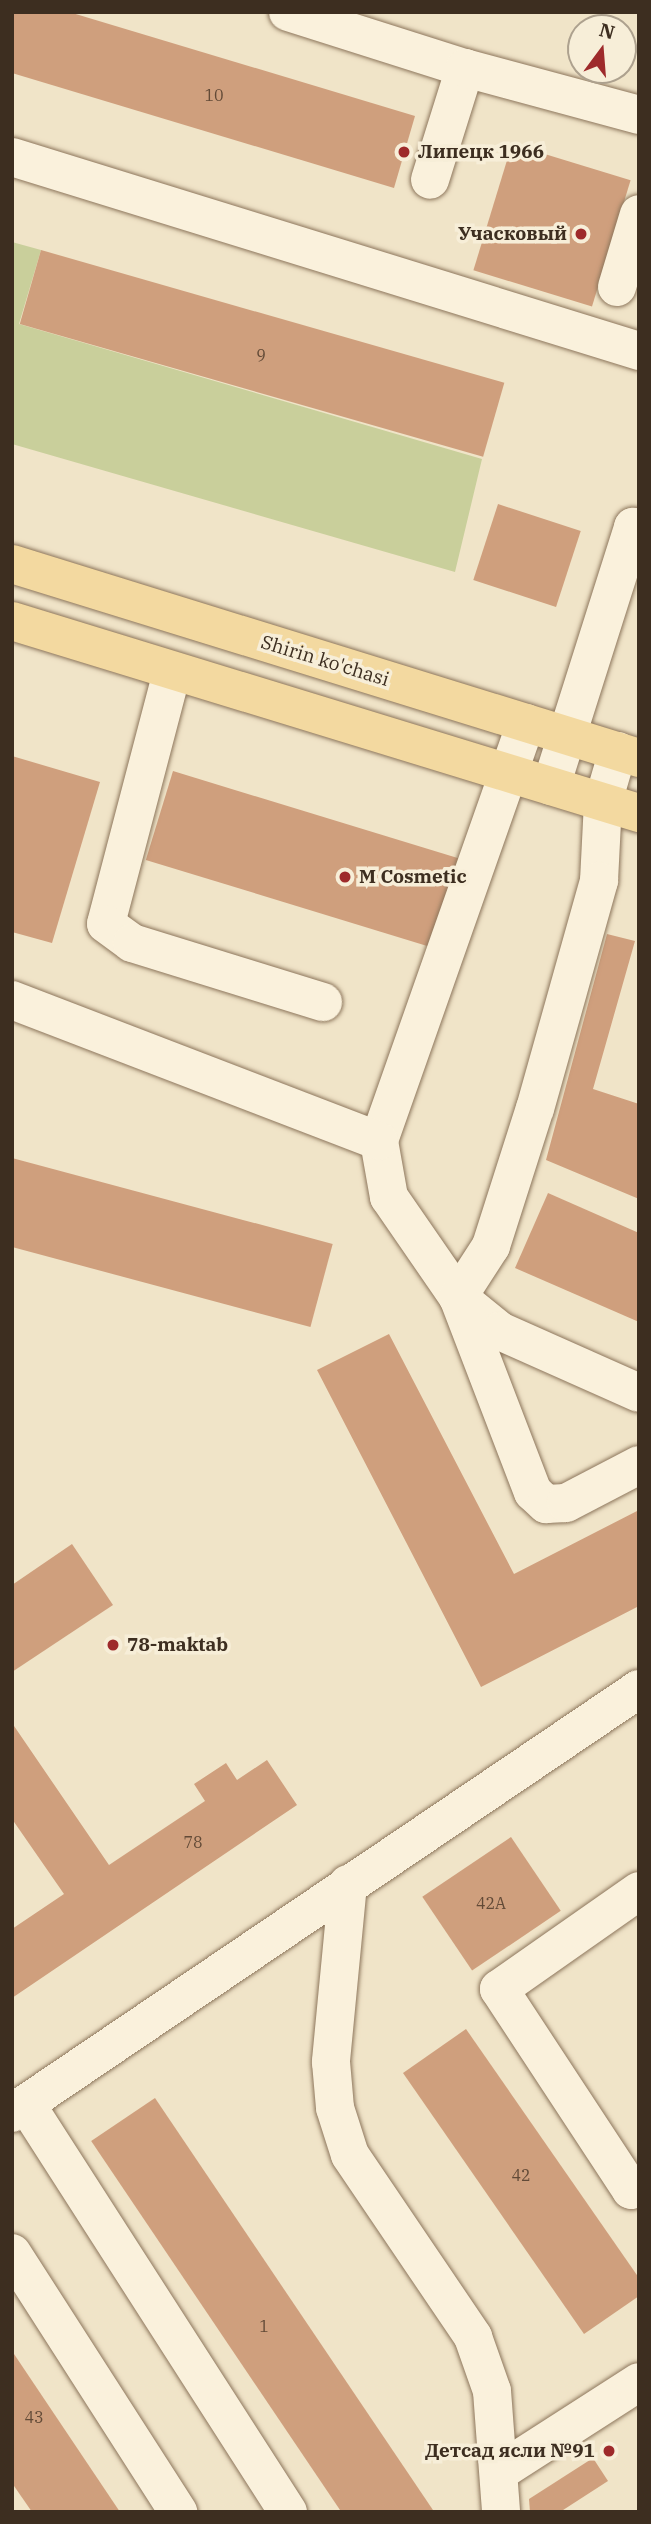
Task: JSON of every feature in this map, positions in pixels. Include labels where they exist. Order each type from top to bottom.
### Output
[{"type":"main road","name":"Shirin ko'chasi","points":[[12,564],[628,754]]},
{"type":"main road","points":[[18,629],[639,813]]},
{"type":"lane","points":[[288,12],[465,68],[639,116]]},
{"type":"lane","points":[[430,180],[465,68]]},
{"type":"lane","points":[[12,157],[639,351]]},
{"type":"lane","points":[[617,287],[639,214]]},
{"type":"lane","points":[[551,786],[637,522]]},
{"type":"lane","points":[[172,673],[106,924],[132,943],[323,1002]]},
{"type":"lane","points":[[526,723],[379,1141],[389,1197],[458,1297],[533,1492],[546,1504],[566,1503],[639,1465]]},
{"type":"lane","points":[[458,1297],[491,1246],[535,1108],[599,881],[603,802],[628,754]]},
{"type":"lane","points":[[12,1000],[379,1141]]},
{"type":"lane","points":[[458,1297],[500,1331],[639,1393]]},
{"type":"lane","points":[[288,2512],[19,2108],[639,1689]]},
{"type":"lane","points":[[348,1884],[331,2062],[335,2108],[349,2155],[473,2337],[492,2391],[501,2512]]},
{"type":"lane","points":[[639,1891],[499,1989],[631,2190],[639,2184]]},
{"type":"lane","points":[[12,2253],[178,2512]]},
{"type":"lane","points":[[499,2472],[639,2382]]},
{"type":"green space","points":[[12,242],[41,250],[19,324],[482,459],[455,572],[12,444]]},
{"type":"building","points":[[12,12],[69,12],[415,116],[394,188],[12,73]]},
{"type":"building","points":[[512,144],[631,180],[592,306],[473,270]]},
{"type":"building","points":[[41,250],[504,383],[483,457],[20,324]]},
{"type":"building","points":[[498,504],[581,531],[556,607],[473,580]]},
{"type":"building","points":[[12,756],[100,782],[52,943],[12,932]]},
{"type":"building","points":[[173,771],[467,861],[439,950],[146,860]]},
{"type":"building","points":[[607,934],[635,941],[593,1089],[639,1104],[639,1199],[546,1160]]},
{"type":"building","points":[[12,1158],[333,1244],[310,1327],[12,1247]]},
{"type":"building","points":[[548,1193],[639,1233],[639,1322],[515,1268]]},
{"type":"building","points":[[389,1334],[514,1574],[639,1510],[639,1606],[481,1687],[317,1370]]},
{"type":"building","points":[[72,1544],[113,1605],[12,1672],[12,1585]]},
{"type":"building","points":[[12,1723],[109,1865],[205,1801],[194,1784],[226,1763],[237,1780],[267,1760],[297,1805],[12,1998],[12,1929],[64,1894],[12,1819]]},
{"type":"building","points":[[511,1837],[561,1911],[472,1971],[422,1897]]},
{"type":"building","points":[[466,2029],[639,2278],[639,2296],[584,2334],[403,2073]]},
{"type":"building","points":[[155,2098],[434,2512],[341,2512],[91,2141]]},
{"type":"building","points":[[12,2351],[120,2512],[32,2512],[12,2483]]},
{"type":"building","points":[[593,2458],[608,2481],[560,2512],[530,2512],[529,2499]]},
{"type":"place","name":"Липецк 1966","points":[[404,152]]},
{"type":"place","name":"Учасковый","points":[[581,234]]},
{"type":"place","name":"M Cosmetic","points":[[345,877]]},
{"type":"place","name":"78-maktab","points":[[113,1645]]},
{"type":"place","name":"Детсад ясли №91","points":[[609,2451]]}]
